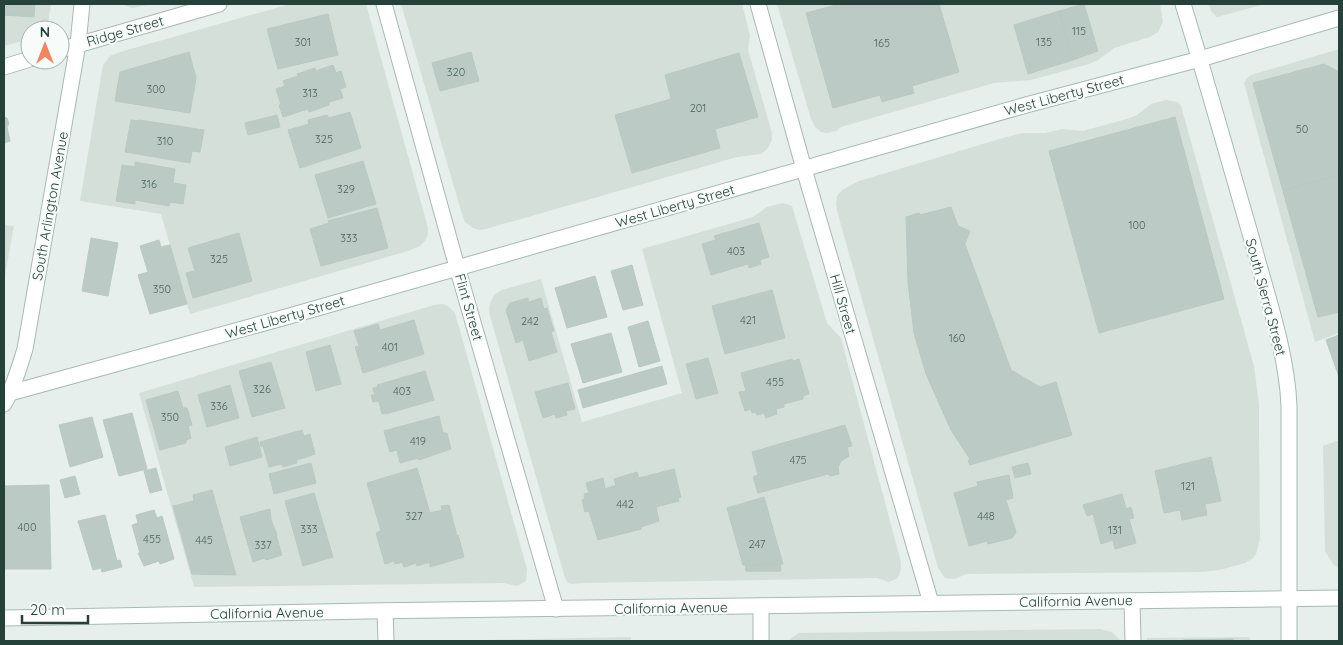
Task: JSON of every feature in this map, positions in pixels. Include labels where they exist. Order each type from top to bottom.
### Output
[{"type":"main road","name":"South Arlington Avenue","points":[[7,399],[25,349],[78,44],[82,4]]},
{"type":"main road","name":"Ridge Street","points":[[70,47],[219,4]]},
{"type":"main road","name":"Flint Street","points":[[384,4],[457,267],[556,609]]},
{"type":"main road","name":"Hill Street","points":[[758,4],[804,169],[931,603]]},
{"type":"main road","name":"South Sierra Street","points":[[1183,4],[1266,291],[1286,373],[1289,406],[1289,641]]},
{"type":"main road","name":"West Liberty Street","points":[[7,399],[457,267],[1026,105],[1200,59],[1339,18]]},
{"type":"main road","points":[[4,67],[20,62]]},
{"type":"main road","name":"California Avenue","points":[[4,618],[1339,598]]},
{"type":"main road","points":[[1132,601],[1133,641]]},
{"type":"main road","points":[[761,606],[762,641]]},
{"type":"main road","points":[[385,611],[386,641]]},
{"type":"shaded area","points":[[4,4],[51,4],[48,20],[20,20],[20,42],[4,46]]},
{"type":"shaded area","points":[[122,4],[154,4],[132,8]]},
{"type":"shaded area","points":[[290,4],[366,4],[428,228],[428,234],[420,246],[408,251],[190,314],[161,214],[80,201],[103,65],[110,56],[120,52]]},
{"type":"shaded area","points":[[401,4],[742,4],[750,35],[748,50],[772,133],[772,140],[768,148],[761,154],[737,157],[486,229],[479,230],[473,228],[465,222],[461,211]]},
{"type":"shaded area","points":[[777,4],[1160,4],[1163,22],[1158,32],[1150,37],[1114,48],[1089,64],[1031,80],[994,83],[841,127],[836,131],[827,133],[821,132],[815,127],[811,119]]},
{"type":"shaded area","points":[[1209,4],[1265,4],[1217,17],[1211,11]]},
{"type":"shaded area","points":[[1339,49],[1339,333],[1315,342],[1244,83],[1251,75]]},
{"type":"shaded area","points":[[1166,100],[1178,102],[1181,106],[1254,366],[1259,404],[1260,539],[1256,554],[1245,563],[1203,572],[966,574],[955,579],[945,578],[938,568],[837,211],[837,196],[842,190],[859,181],[1003,138],[1023,133],[1045,133],[1062,129],[1083,131],[1130,118],[1151,104]]},
{"type":"shaded area","points":[[783,203],[792,206],[827,323],[841,338],[901,562],[898,578],[889,582],[877,578],[568,583],[490,316],[489,308],[494,295],[502,290],[541,279],[582,422],[682,393],[642,249],[753,217],[767,207]]},
{"type":"shaded area","points":[[4,225],[14,226],[4,281]]},
{"type":"shaded area","points":[[442,304],[448,306],[455,313],[527,569],[526,581],[517,586],[503,583],[194,587],[139,393]]},
{"type":"shaded area","points":[[1339,440],[1339,569],[1333,564],[1325,551],[1323,446]]},
{"type":"shaded area","points":[[1100,629],[1112,632],[1121,641],[789,641],[799,633]]},
{"type":"shaded area","points":[[631,637],[631,641],[428,641]]},
{"type":"shaded area","points":[[1249,637],[1251,641],[1147,641],[1147,638]]},
{"type":"building","points":[[4,4],[35,4],[34,17],[4,15]]},
{"type":"building","points":[[840,4],[939,4],[959,72],[912,86],[914,93],[882,102],[880,95],[833,108],[806,13]]},
{"type":"building","points":[[1084,4],[1098,51],[1073,60],[1059,11]]},
{"type":"building","points":[[1059,11],[1073,60],[1028,74],[1014,25]]},
{"type":"building","points":[[328,14],[338,55],[278,69],[267,29]]},
{"type":"building","points":[[189,52],[196,78],[190,113],[115,101],[120,72]]},
{"type":"building","points":[[471,52],[479,81],[440,91],[432,63]]},
{"type":"building","points":[[739,53],[758,117],[715,129],[720,148],[632,173],[615,115],[671,99],[665,75]]},
{"type":"building","points":[[1324,64],[1339,72],[1339,175],[1283,191],[1253,83]]},
{"type":"building","points":[[333,65],[336,73],[341,71],[346,87],[340,89],[343,98],[329,102],[329,105],[309,112],[308,109],[283,117],[276,89],[285,86],[283,81],[315,68],[316,71]]},
{"type":"building","points":[[350,112],[361,148],[300,168],[288,130],[309,124],[308,120],[327,115],[329,118]]},
{"type":"building","points":[[277,115],[280,127],[248,135],[245,123]]},
{"type":"building","points":[[4,117],[7,118],[9,124],[7,127],[10,141],[4,143]]},
{"type":"building","points":[[1175,117],[1224,299],[1099,333],[1049,151]]},
{"type":"building","points":[[131,120],[204,130],[200,152],[192,151],[190,163],[125,152]]},
{"type":"building","points":[[363,161],[376,204],[328,218],[315,175]]},
{"type":"building","points":[[135,162],[175,169],[173,183],[186,185],[183,204],[170,202],[169,206],[135,200],[135,204],[116,201],[122,165],[135,167]]},
{"type":"building","points":[[1339,175],[1339,312],[1318,317],[1283,191]]},
{"type":"building","points":[[951,207],[958,226],[970,231],[965,244],[1011,370],[1040,387],[1056,382],[1072,435],[970,465],[968,461],[970,459],[951,430],[926,374],[914,333],[908,282],[906,217]]},
{"type":"building","points":[[377,208],[388,248],[321,266],[310,229],[329,223],[328,221]]},
{"type":"building","points":[[759,223],[769,257],[760,260],[761,264],[749,268],[748,264],[711,275],[702,244],[716,240],[714,236]]},
{"type":"building","points":[[239,233],[252,281],[193,298],[186,273],[195,271],[188,248]]},
{"type":"building","points":[[91,238],[118,243],[108,296],[82,291]]},
{"type":"building","points":[[159,240],[161,247],[170,245],[187,304],[150,314],[138,275],[148,272],[140,246]]},
{"type":"building","points":[[632,265],[643,305],[623,310],[611,271]]},
{"type":"building","points":[[595,276],[607,317],[567,328],[555,288]]},
{"type":"building","points":[[772,290],[785,338],[725,354],[712,306]]},
{"type":"building","points":[[528,298],[529,302],[541,298],[544,309],[547,308],[554,331],[551,332],[557,352],[529,361],[523,340],[516,343],[506,310],[510,303]]},
{"type":"building","points":[[414,320],[424,354],[363,373],[355,347],[359,346],[354,331],[378,324],[380,330]]},
{"type":"building","points":[[648,321],[660,361],[639,367],[628,327]]},
{"type":"building","points":[[611,333],[622,372],[583,383],[571,344]]},
{"type":"building","points":[[1339,335],[1339,377],[1326,340]]},
{"type":"building","points":[[330,345],[341,384],[316,391],[306,352]]},
{"type":"building","points":[[708,358],[718,393],[696,399],[686,364]]},
{"type":"building","points":[[792,359],[793,361],[799,359],[809,394],[803,396],[803,399],[784,404],[784,407],[776,409],[777,414],[766,418],[764,413],[757,415],[755,412],[752,413],[751,409],[745,411],[739,392],[746,391],[741,373]]},
{"type":"building","points":[[271,362],[285,408],[252,417],[239,371]]},
{"type":"building","points":[[662,366],[667,384],[583,408],[578,390]]},
{"type":"building","points":[[425,371],[434,400],[382,414],[379,401],[373,402],[371,395],[375,395],[373,388],[378,387],[377,385]]},
{"type":"building","points":[[568,383],[575,409],[566,411],[567,415],[556,418],[555,414],[543,418],[535,392]]},
{"type":"building","points":[[230,385],[239,418],[207,427],[198,395]]},
{"type":"building","points":[[178,391],[183,408],[187,408],[192,425],[188,426],[191,438],[186,440],[186,443],[160,450],[146,400]]},
{"type":"building","points":[[132,413],[147,469],[119,476],[103,420]]},
{"type":"building","points":[[439,416],[443,433],[447,433],[451,449],[419,460],[418,458],[400,463],[397,450],[390,452],[384,431]]},
{"type":"building","points":[[92,417],[103,457],[70,467],[59,425]]},
{"type":"building","points":[[845,425],[852,446],[847,447],[849,456],[841,461],[838,467],[839,474],[830,476],[828,474],[758,493],[753,477],[758,475],[752,452]]},
{"type":"building","points":[[302,430],[304,436],[310,434],[315,454],[297,460],[297,463],[283,467],[282,464],[269,467],[260,442]]},
{"type":"building","points":[[257,437],[262,457],[230,466],[225,447]]},
{"type":"building","points":[[1211,457],[1221,501],[1205,504],[1207,515],[1182,520],[1180,510],[1164,513],[1155,471]]},
{"type":"building","points":[[311,463],[316,483],[274,494],[269,474]]},
{"type":"building","points":[[1028,463],[1031,474],[1015,478],[1012,467]]},
{"type":"building","points":[[156,468],[162,490],[150,493],[144,471]]},
{"type":"building","points":[[417,468],[430,513],[442,510],[441,506],[449,505],[464,557],[430,567],[430,562],[417,566],[416,563],[404,567],[402,562],[395,564],[394,561],[385,564],[376,533],[381,531],[367,483]]},
{"type":"building","points":[[674,469],[681,497],[678,498],[679,501],[656,507],[659,521],[641,527],[641,529],[598,540],[589,511],[585,512],[582,500],[585,498],[584,494],[589,493],[586,483],[603,478],[605,489],[616,485],[614,479],[637,472],[639,478]]},
{"type":"building","points":[[1009,475],[1013,498],[1006,500],[1016,532],[1012,538],[988,544],[987,541],[969,546],[954,493],[978,486],[977,482]]},
{"type":"building","points":[[75,476],[80,494],[65,498],[60,480]]},
{"type":"building","points":[[49,485],[51,569],[4,569],[4,486]]},
{"type":"building","points":[[212,490],[236,575],[192,574],[173,506],[194,501],[193,495]]},
{"type":"building","points":[[314,493],[333,557],[303,566],[285,501]]},
{"type":"building","points":[[1122,494],[1126,509],[1131,507],[1134,518],[1129,519],[1136,543],[1115,549],[1113,540],[1101,544],[1093,514],[1087,516],[1083,505]]},
{"type":"building","points":[[764,497],[783,564],[780,564],[781,571],[746,571],[746,565],[743,565],[727,508]]},
{"type":"building","points":[[270,509],[271,520],[282,555],[253,562],[240,517]]},
{"type":"building","points":[[154,510],[157,518],[162,516],[174,559],[160,564],[159,561],[144,566],[138,553],[140,553],[132,525],[138,523],[136,515]]},
{"type":"building","points":[[105,515],[117,561],[120,560],[122,567],[102,572],[101,568],[93,570],[78,521]]},
{"type":"building","points":[[780,564],[780,571],[746,571],[746,565]]},
{"type":"building","points":[[1233,639],[1233,641],[1183,641],[1183,640]]}]
